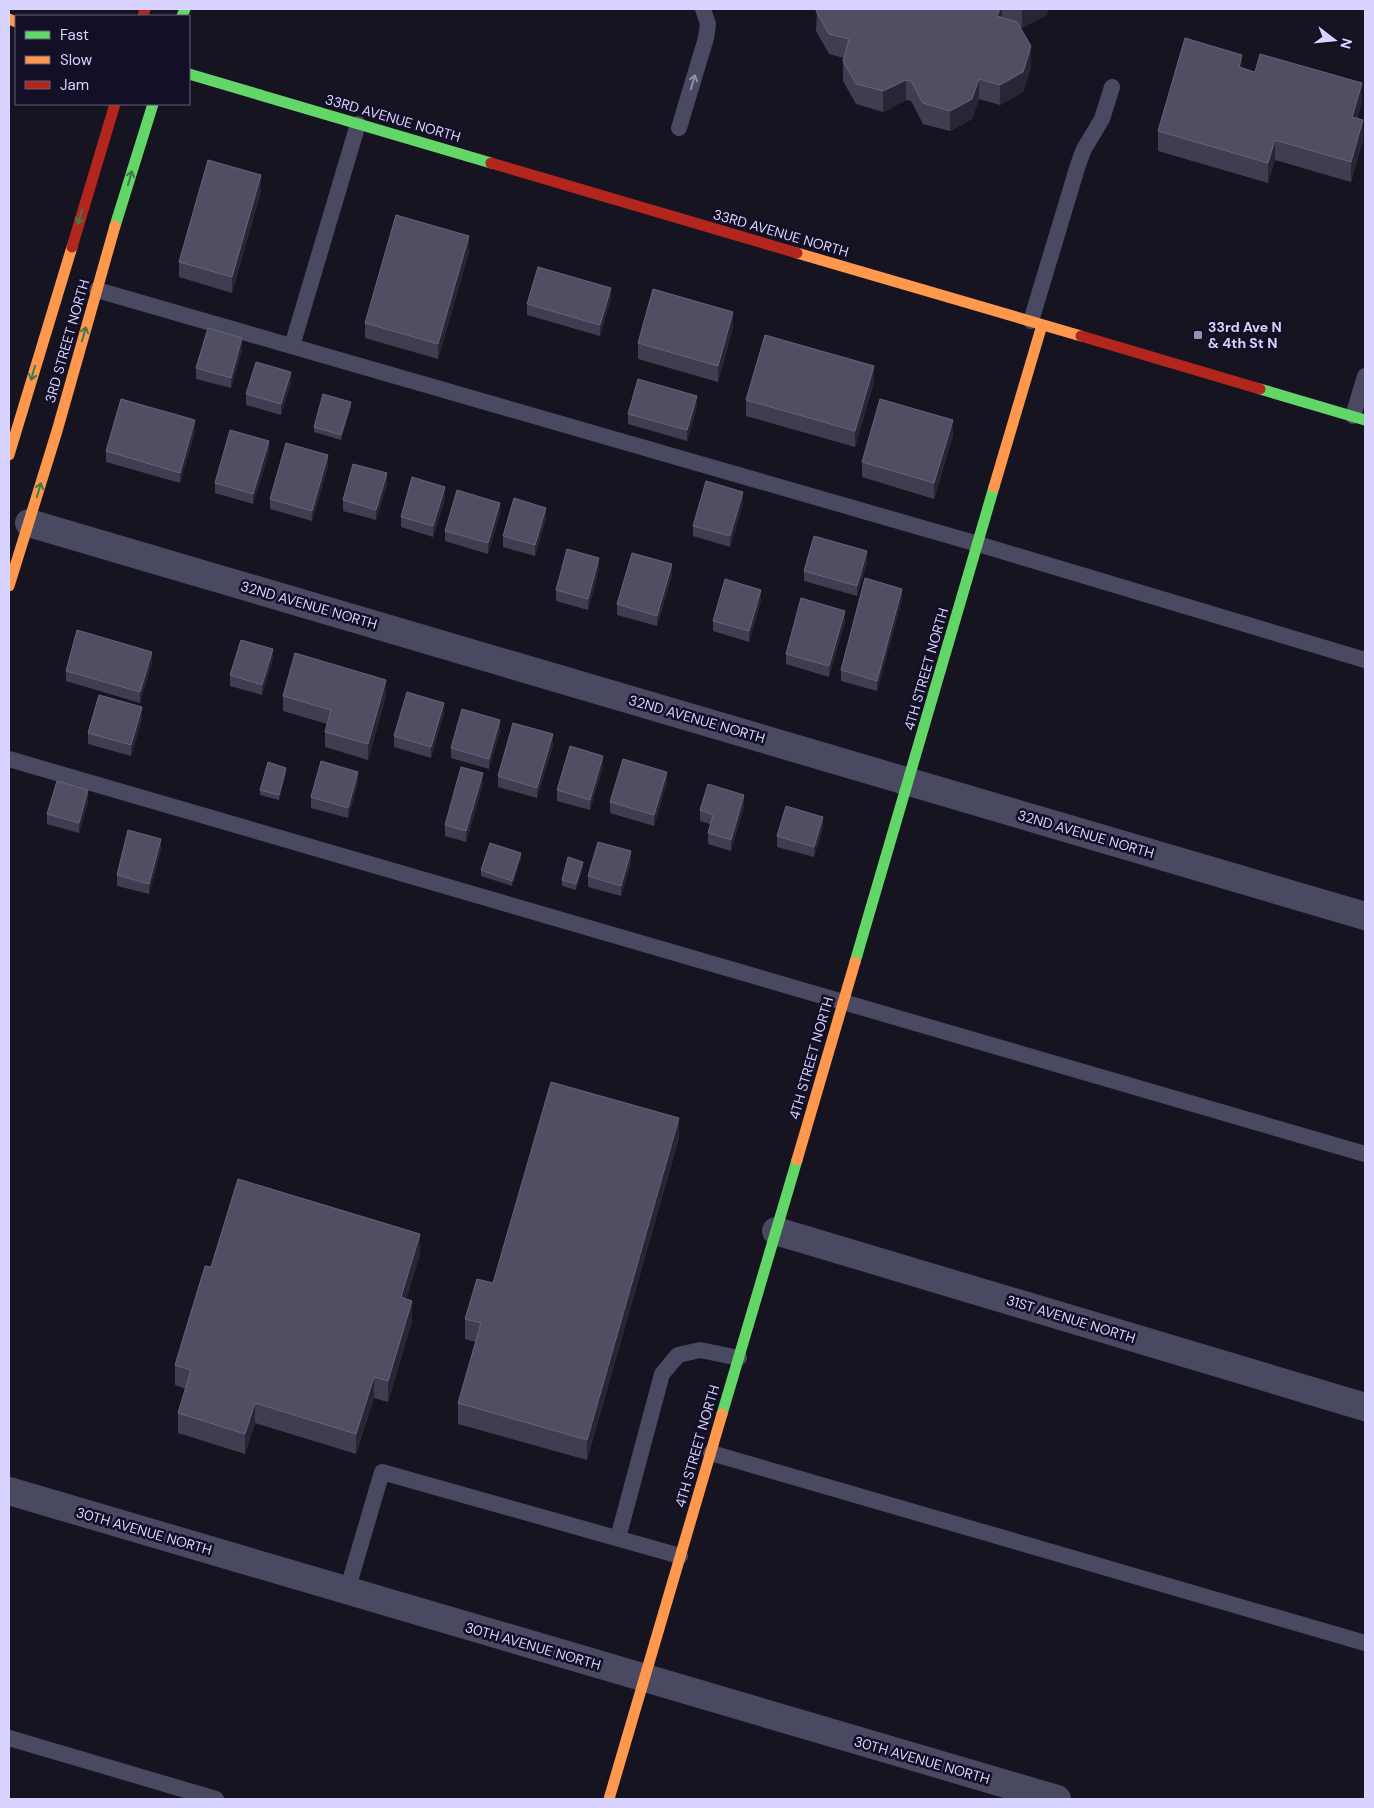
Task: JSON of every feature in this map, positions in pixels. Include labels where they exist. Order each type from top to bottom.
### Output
[{"type":"street","name":"33RD AVENUE NORTH","points":[[190,74],[1359,418]]},
{"type":"street","name":"3RD STREET NORTH","points":[[9,455],[115,105]]},
{"type":"street","name":"3RD STREET NORTH","points":[[9,586],[57,432],[153,105]]},
{"type":"street","name":"4TH STREET NORTH","points":[[609,1799],[978,544],[1037,323]]},
{"type":"street","name":"32ND AVENUE NORTH","points":[[29,523],[1365,916]]},
{"type":"street","name":"31ST AVENUE NORTH","points":[[776,1231],[1365,1407]]},
{"type":"street","name":"30TH AVENUE NORTH","points":[[9,1491],[1057,1799]]},
{"type":"lane","points":[[679,128],[706,38],[708,24],[703,9]]},
{"type":"lane","points":[[1037,323],[1078,165],[1084,149],[1102,119],[1112,87]]},
{"type":"lane","points":[[292,346],[358,124]]},
{"type":"lane","points":[[97,290],[978,544],[1365,660]]},
{"type":"lane","points":[[1359,418],[1365,376]]},
{"type":"lane","points":[[9,759],[1365,1154]]},
{"type":"lane","points":[[618,1538],[662,1374],[678,1355],[700,1350],[739,1358]]},
{"type":"lane","points":[[711,1453],[1365,1644]]},
{"type":"lane","points":[[347,1591],[382,1472],[680,1556]]},
{"type":"lane","points":[[9,1738],[216,1799]]},
{"type":"building","points":[[817,9],[1000,9],[997,16],[1017,22],[1031,46],[1023,72],[1000,85],[979,79],[972,99],[950,111],[923,103],[911,81],[906,80],[883,91],[856,84],[843,61],[849,39],[829,34],[816,11]]},
{"type":"building","points":[[1185,38],[1242,55],[1239,67],[1255,72],[1260,54],[1362,83],[1352,117],[1363,120],[1351,162],[1275,140],[1268,163],[1158,131]]},
{"type":"building","points":[[208,160],[261,175],[232,277],[179,262]]},
{"type":"building","points":[[396,215],[469,236],[438,344],[365,323]]},
{"type":"building","points":[[538,267],[611,288],[600,325],[527,304]]},
{"type":"building","points":[[653,289],[733,312],[718,366],[638,343]]},
{"type":"building","points":[[208,328],[242,338],[231,378],[196,368]]},
{"type":"building","points":[[765,335],[874,366],[855,431],[746,400]]},
{"type":"building","points":[[256,362],[291,372],[281,404],[246,394]]},
{"type":"building","points":[[638,379],[697,396],[687,430],[628,414]]},
{"type":"building","points":[[323,394],[351,402],[341,435],[314,427]]},
{"type":"building","points":[[121,399],[195,420],[180,473],[106,451]]},
{"type":"building","points":[[880,399],[953,420],[934,483],[862,462]]},
{"type":"building","points":[[230,430],[269,441],[253,494],[215,483]]},
{"type":"building","points":[[286,443],[328,455],[312,511],[270,499]]},
{"type":"building","points":[[353,464],[387,473],[376,510],[343,500]]},
{"type":"building","points":[[412,477],[445,487],[433,526],[401,517]]},
{"type":"building","points":[[706,481],[743,492],[730,536],[693,526]]},
{"type":"building","points":[[457,490],[500,503],[488,543],[445,531]]},
{"type":"building","points":[[514,498],[546,508],[535,545],[503,536]]},
{"type":"building","points":[[814,536],[867,551],[857,586],[804,571]]},
{"type":"building","points":[[567,549],[599,558],[588,599],[556,590]]},
{"type":"building","points":[[632,553],[672,564],[657,616],[617,604]]},
{"type":"building","points":[[865,578],[902,589],[877,681],[841,670]]},
{"type":"building","points":[[725,579],[761,590],[749,631],[713,621]]},
{"type":"building","points":[[801,598],[845,611],[829,666],[786,654]]},
{"type":"building","points":[[77,630],[152,652],[140,692],[66,671]]},
{"type":"building","points":[[241,640],[273,649],[262,685],[230,675]]},
{"type":"building","points":[[295,653],[386,680],[368,744],[325,732],[331,710],[283,696]]},
{"type":"building","points":[[407,692],[444,703],[431,747],[394,736]]},
{"type":"building","points":[[99,695],[142,707],[131,745],[88,733]]},
{"type":"building","points":[[462,709],[500,720],[489,759],[451,748]]},
{"type":"building","points":[[513,723],[553,734],[537,788],[498,776]]},
{"type":"building","points":[[570,746],[603,756],[590,800],[557,790]]},
{"type":"building","points":[[623,759],[667,772],[654,815],[610,802]]},
{"type":"building","points":[[321,761],[358,772],[348,808],[311,797]]},
{"type":"building","points":[[268,762],[286,768],[279,795],[260,790]]},
{"type":"building","points":[[461,767],[483,773],[466,831],[445,825]]},
{"type":"building","points":[[57,781],[88,790],[79,823],[47,814]]},
{"type":"building","points":[[708,784],[744,795],[731,840],[708,833],[713,815],[700,810]]},
{"type":"building","points":[[786,806],[823,817],[814,847],[777,836]]},
{"type":"building","points":[[128,830],[161,839],[149,884],[117,875]]},
{"type":"building","points":[[598,842],[631,851],[621,886],[588,876]]},
{"type":"building","points":[[490,843],[521,853],[512,881],[481,870]]},
{"type":"building","points":[[568,857],[583,862],[576,884],[562,880]]},
{"type":"building","points":[[551,1082],[679,1118],[587,1440],[458,1403],[481,1323],[465,1319],[477,1279],[493,1283]]},
{"type":"building","points":[[238,1179],[420,1234],[401,1297],[412,1301],[388,1381],[374,1377],[356,1434],[255,1403],[245,1434],[178,1413],[191,1370],[175,1365],[205,1266],[211,1267]]},
{"type":"traffic: fast","points":[[182,15],[185,9]]},
{"type":"traffic: fast","points":[[190,74],[491,163]]},
{"type":"traffic: fast","points":[[115,226],[153,105]]},
{"type":"traffic: fast","points":[[1260,389],[1365,420]]},
{"type":"traffic: fast","points":[[855,962],[994,487]]},
{"type":"traffic: fast","points":[[722,1414],[797,1160]]},
{"type":"traffic: slow","points":[[9,19],[15,22]]},
{"type":"traffic: slow","points":[[9,586],[57,431],[115,226]]},
{"type":"traffic: slow","points":[[9,455],[72,247]]},
{"type":"traffic: slow","points":[[797,253],[1081,336]]},
{"type":"traffic: slow","points":[[994,487],[1042,325]]},
{"type":"traffic: slow","points":[[797,1160],[855,962]]},
{"type":"traffic: slow","points":[[609,1799],[722,1414]]},
{"type":"traffic: jam","points":[[143,15],[145,9]]},
{"type":"traffic: jam","points":[[72,247],[115,105]]},
{"type":"traffic: jam","points":[[491,163],[797,253]]},
{"type":"traffic: jam","points":[[1081,336],[1260,389]]},
{"type":"place","name":"33rd Ave N & 4th St N","points":[[1198,335]]}]
